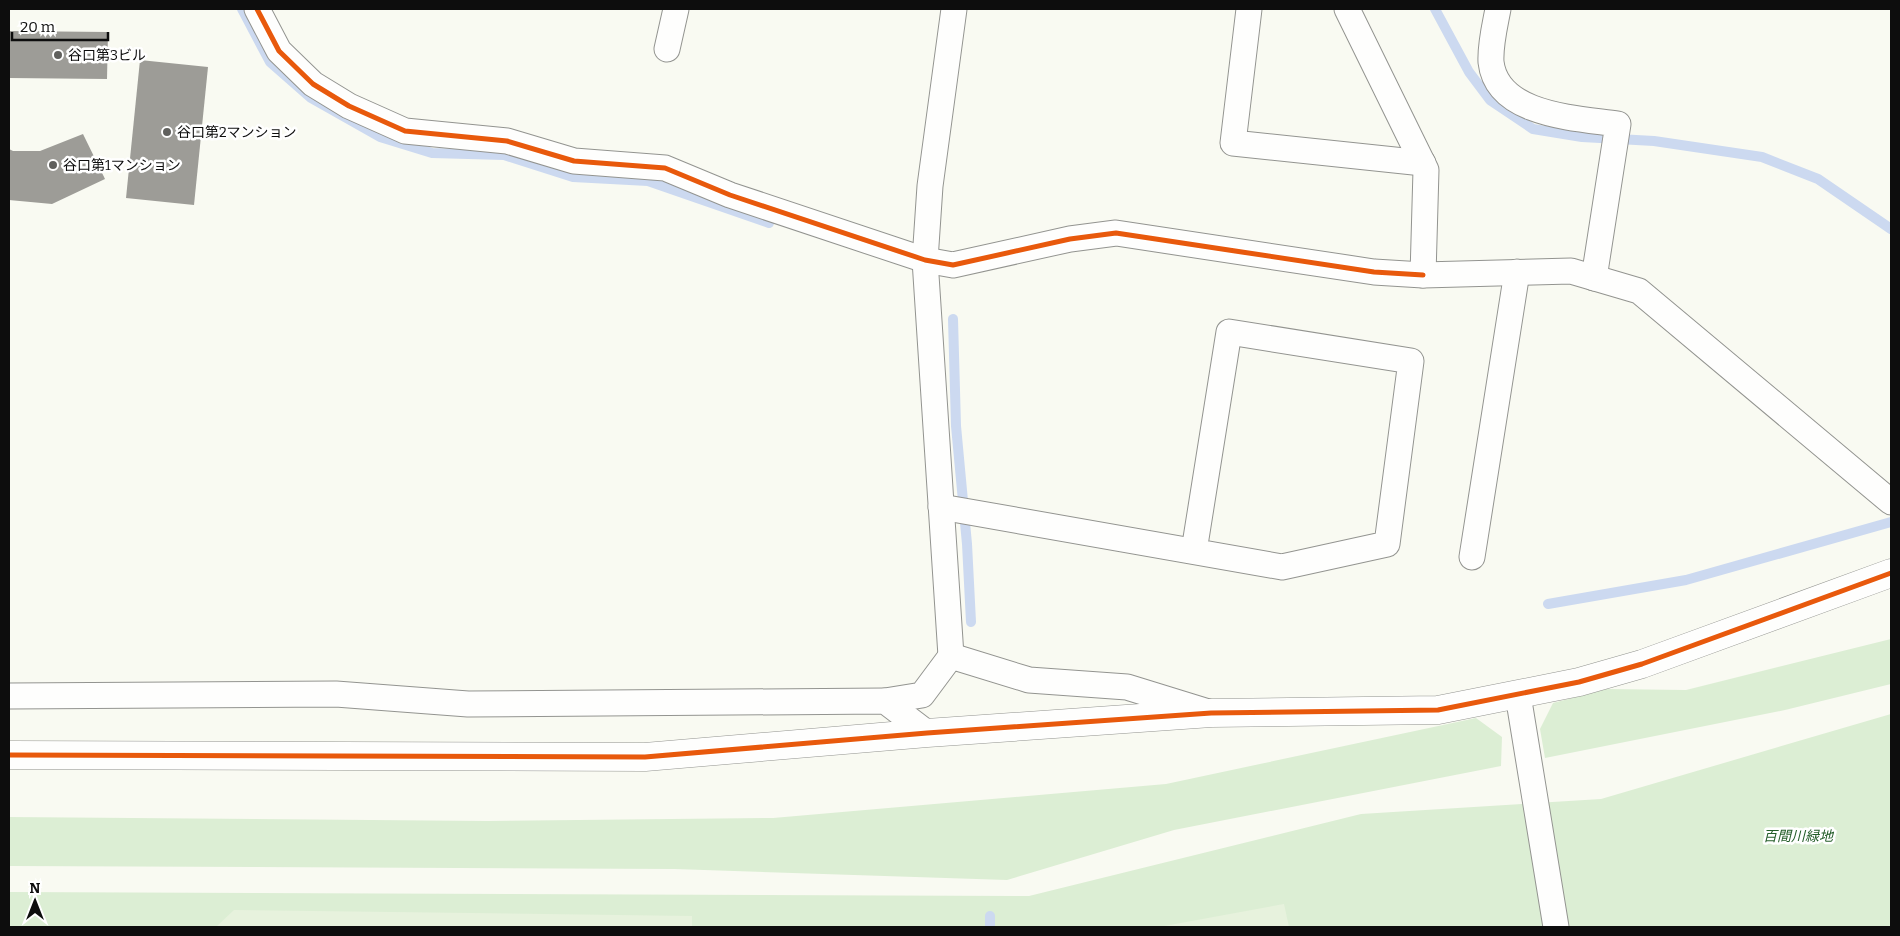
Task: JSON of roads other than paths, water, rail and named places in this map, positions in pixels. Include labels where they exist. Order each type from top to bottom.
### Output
[{"type":"street","points":[[256,9],[279,50],[313,84],[349,106],[405,131],[457,138],[507,141],[574,161],[665,168],[730,195],[926,260],[953,265],[1070,239],[1116,233],[1374,272],[1423,275],[1571,271],[1639,291],[1891,502]]},
{"type":"street","points":[[667,50],[676,9]]},
{"type":"street","points":[[9,696],[336,694],[468,704],[885,700],[922,695],[951,656],[958,510],[926,260],[930,186],[954,9]]},
{"type":"street","points":[[1249,9],[1233,144],[1422,163]]},
{"type":"street","points":[[1347,9],[1426,170],[1423,275]]},
{"type":"street","points":[[1498,9],[1491,61],[1495,76],[1514,100],[1534,109],[1559,116],[1618,124],[1594,278]]},
{"type":"street","points":[[1472,557],[1518,272]]},
{"type":"street","points":[[958,510],[1282,567],[1387,544],[1410,361],[1230,332],[1194,551]]},
{"type":"street","points":[[9,754],[644,757],[927,733],[1211,713],[1520,707],[1579,682],[1642,664],[1891,572]]},
{"type":"street","points":[[951,656],[1029,680],[1127,687],[1211,713]]},
{"type":"street","points":[[885,700],[927,733]]},
{"type":"street","points":[[1520,707],[1556,927]]},
{"type":"waterway","points":[[242,9],[270,62],[311,98],[380,137],[432,153],[504,155],[573,177],[648,181],[769,223]]},
{"type":"waterway","points":[[1435,9],[1469,72],[1490,100],[1533,129],[1582,137],[1654,141],[1762,157],[1818,179],[1891,229]]},
{"type":"waterway","points":[[953,319],[956,426],[967,544],[971,622]]},
{"type":"waterway","points":[[1548,604],[1686,580],[1891,522]]},
{"type":"waterway","points":[[990,916],[990,927]]},
{"type":"place","name":"谷口第3ビル","points":[[58,55]]},
{"type":"place","name":"谷口第2マンション","points":[[167,132]]},
{"type":"place","name":"谷口第1マンション","points":[[53,165]]},
{"type":"park label","name":"百間川緑地","points":[[1798,836]]}]
